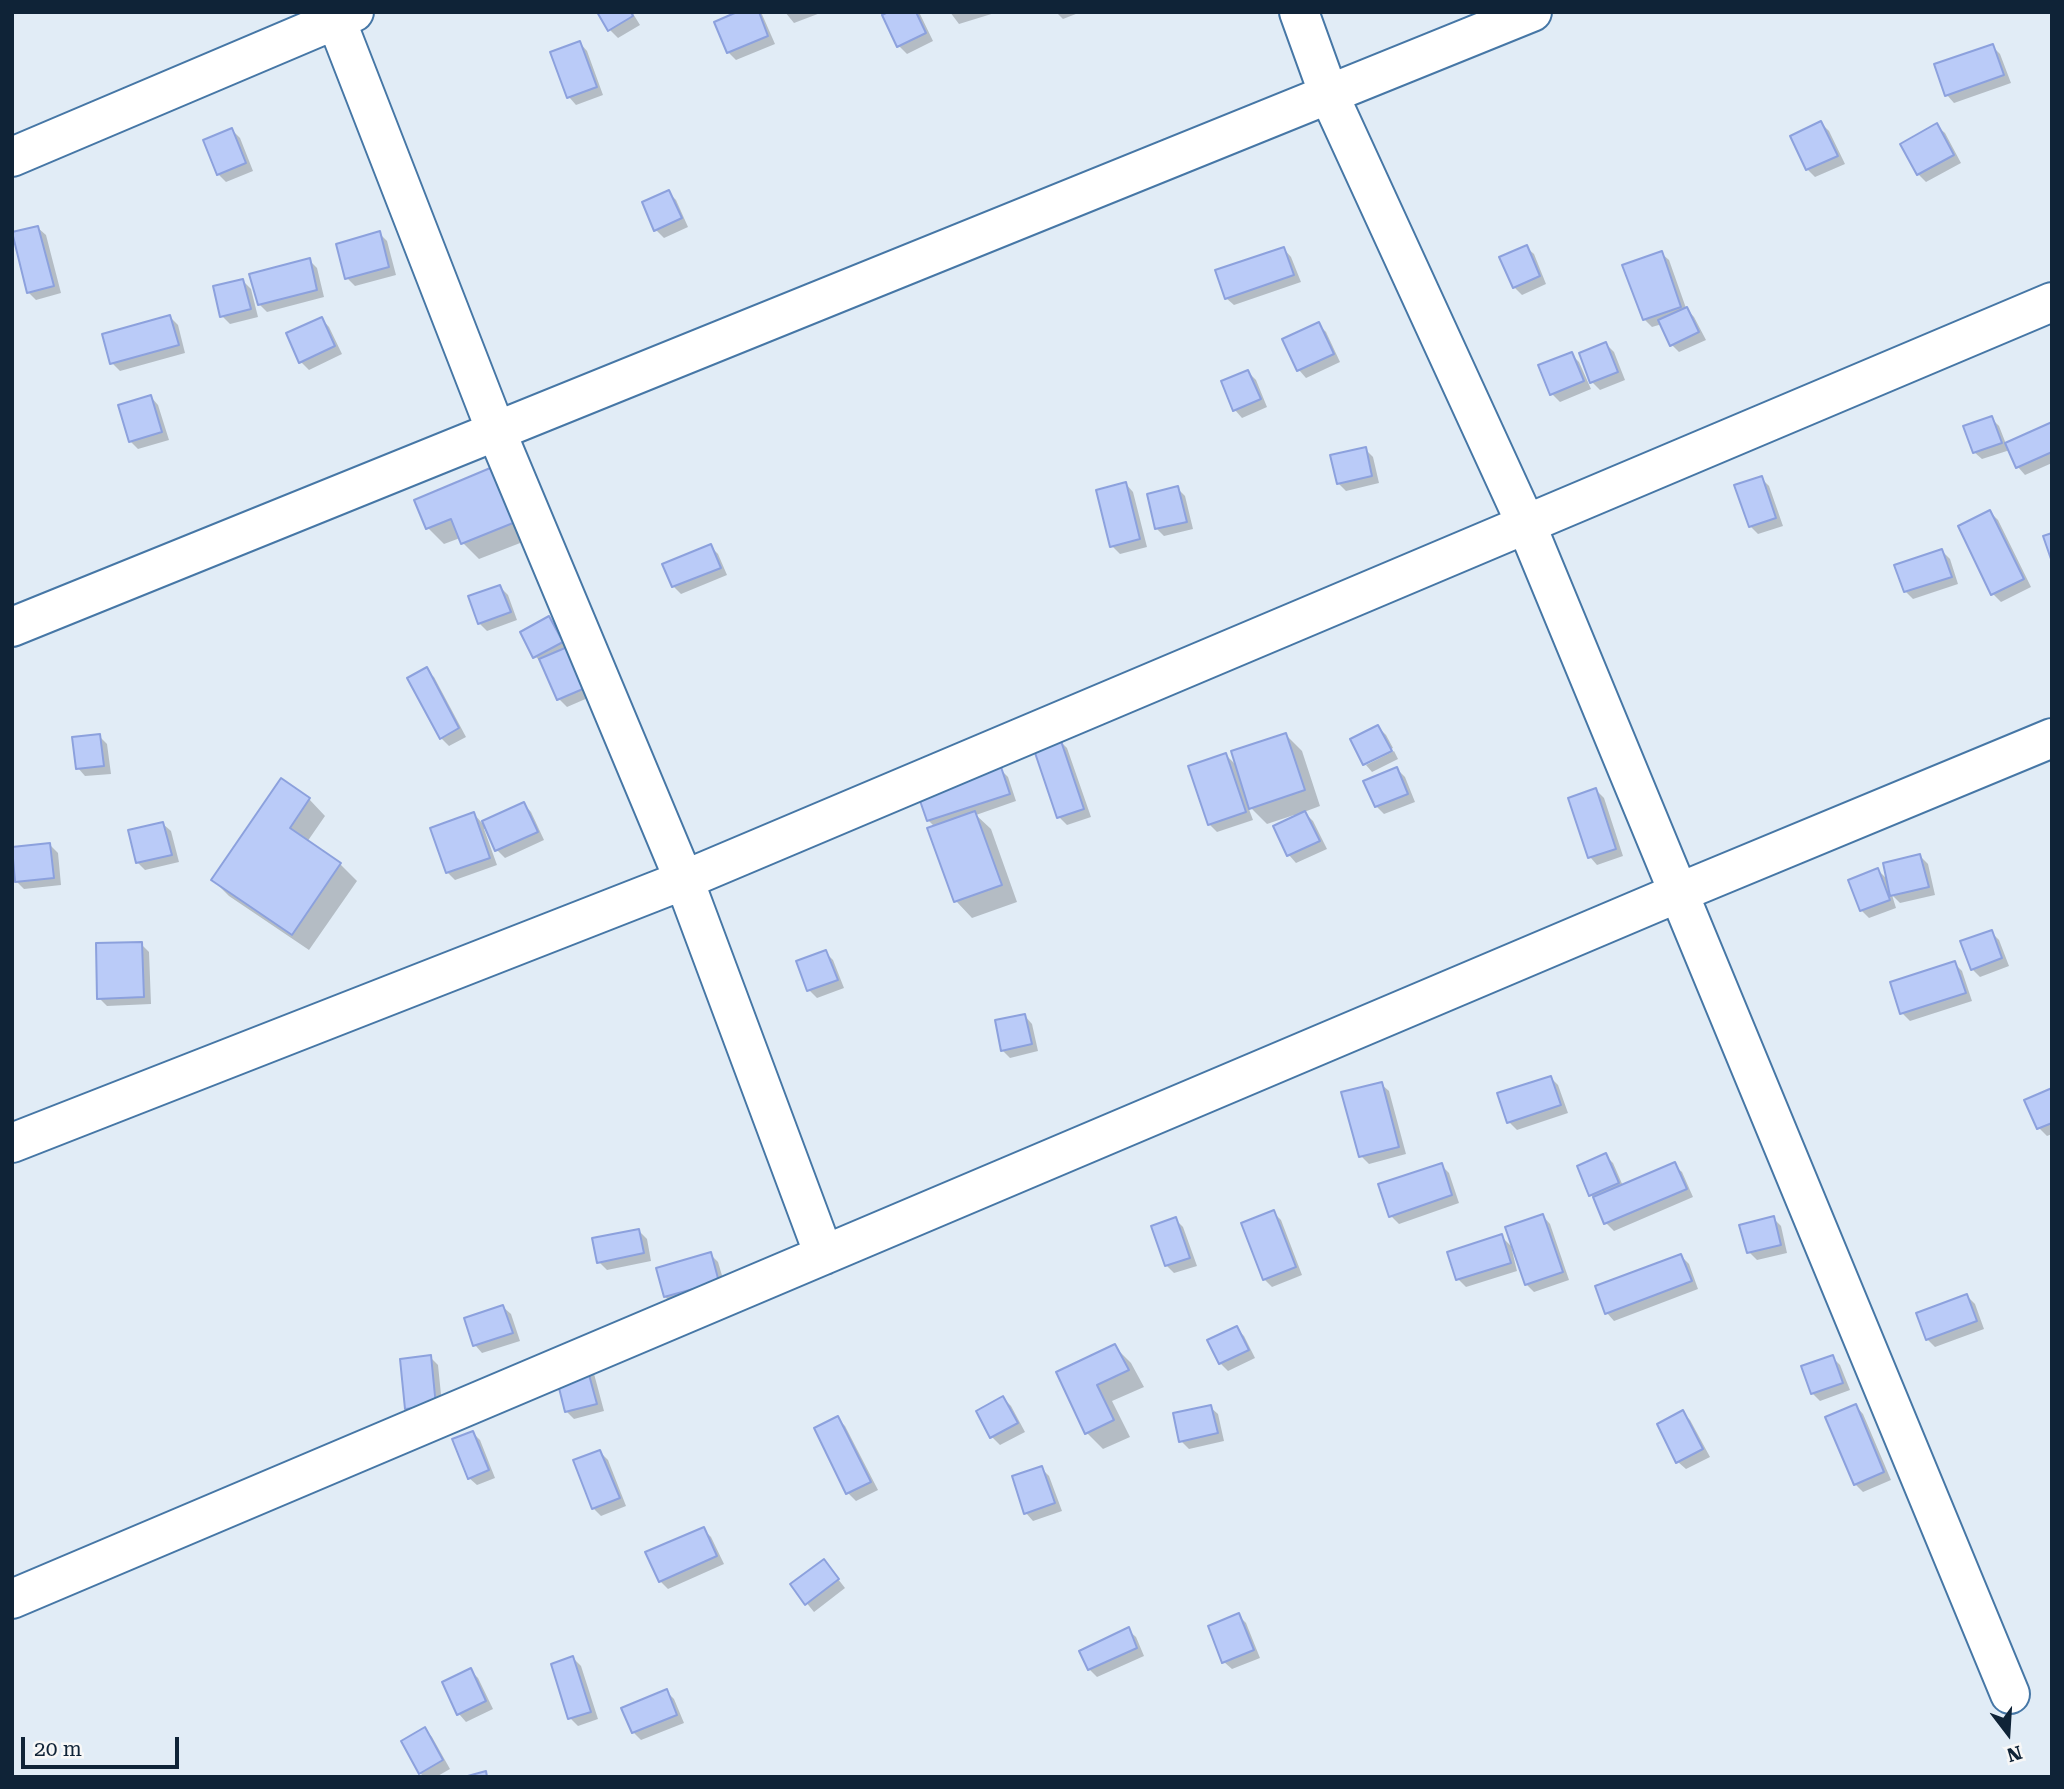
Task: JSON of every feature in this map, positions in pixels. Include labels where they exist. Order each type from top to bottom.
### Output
[{"type":"street","points":[[1299,12],[1329,94],[1526,524],[2010,1694]]},
{"type":"street","points":[[12,627],[1532,12]]},
{"type":"street","points":[[12,157],[341,15],[496,431],[684,880],[824,1255]]},
{"type":"street","points":[[12,1143],[684,880],[2052,302]]},
{"type":"street","points":[[12,1599],[1678,893],[2052,738]]},
{"type":"building","points":[[597,12],[631,12],[633,16],[608,31]]},
{"type":"building","points":[[737,12],[759,12],[768,36],[727,53],[714,22]]},
{"type":"building","points":[[888,12],[916,12],[926,33],[897,47],[882,15]]},
{"type":"building","points":[[580,41],[597,87],[567,98],[550,52]]},
{"type":"building","points":[[1993,44],[2004,75],[1945,96],[1934,64]]},
{"type":"building","points":[[1821,121],[1838,156],[1806,170],[1790,136]]},
{"type":"building","points":[[1937,123],[1954,155],[1917,175],[1900,144]]},
{"type":"building","points":[[232,128],[246,163],[217,175],[203,140]]},
{"type":"building","points":[[669,190],[682,218],[654,231],[642,202]]},
{"type":"building","points":[[38,226],[54,286],[27,293],[12,232]]},
{"type":"building","points":[[380,231],[389,267],[345,279],[336,244]]},
{"type":"building","points":[[1527,245],[1540,276],[1513,288],[1499,257]]},
{"type":"building","points":[[1284,247],[1294,275],[1225,299],[1215,270]]},
{"type":"building","points":[[1662,251],[1681,307],[1643,320],[1622,265]]},
{"type":"building","points":[[310,258],[317,290],[258,305],[249,274]]},
{"type":"building","points":[[243,279],[251,309],[220,317],[213,286]]},
{"type":"building","points":[[1687,307],[1699,332],[1670,346],[1658,320]]},
{"type":"building","points":[[170,315],[179,345],[110,364],[102,334]]},
{"type":"building","points":[[322,317],[335,346],[299,363],[286,333]]},
{"type":"building","points":[[1319,322],[1334,354],[1297,371],[1282,339]]},
{"type":"building","points":[[1606,342],[1618,372],[1590,383],[1579,353]]},
{"type":"building","points":[[1572,352],[1584,381],[1550,395],[1538,365]]},
{"type":"building","points":[[1248,370],[1261,399],[1233,411],[1221,381]]},
{"type":"building","points":[[151,395],[162,432],[129,442],[118,405]]},
{"type":"building","points":[[1992,416],[2002,443],[1973,453],[1963,426]]},
{"type":"building","points":[[2052,422],[2052,452],[2016,468],[2005,443]]},
{"type":"building","points":[[1366,447],[1372,476],[1337,484],[1330,455]]},
{"type":"building","points":[[495,466],[518,521],[461,544],[451,519],[426,529],[414,500]]},
{"type":"building","points":[[1762,476],[1776,518],[1749,527],[1734,485]]},
{"type":"building","points":[[1126,482],[1140,539],[1110,547],[1096,490]]},
{"type":"building","points":[[1178,486],[1187,522],[1155,529],[1147,494]]},
{"type":"building","points":[[1990,510],[2024,579],[1991,595],[1958,526]]},
{"type":"building","points":[[2052,533],[2052,562],[2043,536]]},
{"type":"building","points":[[711,544],[721,568],[672,587],[662,564]]},
{"type":"building","points":[[1942,549],[1952,577],[1904,592],[1894,565]]},
{"type":"building","points":[[500,585],[511,612],[478,624],[468,596]]},
{"type":"building","points":[[549,616],[563,642],[533,658],[520,632]]},
{"type":"building","points":[[572,645],[590,686],[557,700],[539,659]]},
{"type":"building","points":[[427,667],[459,728],[440,739],[407,678]]},
{"type":"building","points":[[1378,725],[1392,751],[1363,765],[1350,739]]},
{"type":"building","points":[[1286,733],[1305,790],[1249,809],[1231,751]]},
{"type":"building","points":[[100,734],[104,766],[76,769],[72,737]]},
{"type":"building","points":[[1060,738],[1084,809],[1057,818],[1033,747]]},
{"type":"building","points":[[1226,753],[1246,812],[1208,825],[1188,766]]},
{"type":"building","points":[[1001,767],[1010,794],[927,821],[918,795]]},
{"type":"building","points":[[1397,767],[1408,794],[1375,807],[1363,781]]},
{"type":"building","points":[[281,778],[310,798],[290,828],[341,863],[292,935],[211,880]]},
{"type":"building","points":[[1596,788],[1616,849],[1588,858],[1568,798]]},
{"type":"building","points":[[524,802],[538,832],[495,851],[482,821]]},
{"type":"building","points":[[975,811],[1002,885],[954,902],[927,828]]},
{"type":"building","points":[[1305,811],[1320,841],[1287,856],[1273,826]]},
{"type":"building","points":[[474,812],[490,858],[446,873],[430,828]]},
{"type":"building","points":[[163,822],[172,855],[136,863],[128,830]]},
{"type":"building","points":[[50,843],[54,878],[15,882],[12,847]]},
{"type":"building","points":[[1920,854],[1929,887],[1890,896],[1883,863]]},
{"type":"building","points":[[1878,868],[1890,900],[1860,911],[1848,880]]},
{"type":"building","points":[[1992,930],[2002,958],[1971,970],[1960,941]]},
{"type":"building","points":[[142,942],[144,997],[97,999],[96,943]]},
{"type":"building","points":[[826,950],[838,980],[807,991],[796,961]]},
{"type":"building","points":[[1955,961],[1966,993],[1900,1014],[1890,982]]},
{"type":"building","points":[[1025,1014],[1032,1044],[1001,1051],[995,1020]]},
{"type":"building","points":[[1551,1076],[1561,1105],[1507,1123],[1497,1093]]},
{"type":"building","points":[[1382,1082],[1399,1147],[1359,1157],[1341,1092]]},
{"type":"building","points":[[2052,1088],[2052,1123],[2037,1129],[2024,1100]]},
{"type":"building","points":[[1606,1153],[1619,1183],[1589,1196],[1577,1166]]},
{"type":"building","points":[[1675,1162],[1687,1189],[1604,1224],[1593,1197]]},
{"type":"building","points":[[1442,1163],[1452,1195],[1389,1217],[1378,1184]]},
{"type":"building","points":[[1274,1210],[1296,1267],[1263,1280],[1241,1223]]},
{"type":"building","points":[[1543,1214],[1563,1272],[1525,1285],[1505,1227]]},
{"type":"building","points":[[1774,1216],[1781,1245],[1747,1253],[1739,1225]]},
{"type":"building","points":[[1176,1217],[1190,1258],[1165,1266],[1151,1226]]},
{"type":"building","points":[[639,1229],[644,1253],[597,1263],[592,1238]]},
{"type":"building","points":[[1502,1234],[1511,1263],[1456,1280],[1447,1252]]},
{"type":"building","points":[[711,1252],[719,1282],[664,1297],[656,1268]]},
{"type":"building","points":[[1681,1254],[1692,1281],[1605,1314],[1595,1286]]},
{"type":"building","points":[[1967,1294],[1977,1321],[1926,1340],[1916,1313]]},
{"type":"building","points":[[503,1305],[513,1333],[473,1346],[464,1318]]},
{"type":"building","points":[[1237,1326],[1249,1350],[1219,1364],[1207,1340]]},
{"type":"building","points":[[1115,1344],[1129,1370],[1097,1385],[1114,1420],[1085,1434],[1056,1372]]},
{"type":"building","points":[[431,1355],[436,1406],[405,1409],[400,1359]]},
{"type":"building","points":[[1833,1355],[1843,1383],[1811,1394],[1801,1366]]},
{"type":"building","points":[[585,1360],[597,1404],[565,1412],[554,1368]]},
{"type":"building","points":[[1003,1396],[1018,1423],[990,1438],[976,1411]]},
{"type":"building","points":[[1856,1404],[1884,1472],[1854,1485],[1825,1417]]},
{"type":"building","points":[[1211,1405],[1218,1433],[1179,1442],[1173,1413]]},
{"type":"building","points":[[1683,1410],[1703,1449],[1676,1463],[1657,1424]]},
{"type":"building","points":[[838,1416],[871,1482],[846,1494],[814,1428]]},
{"type":"building","points":[[473,1431],[489,1470],[468,1479],[452,1439]]},
{"type":"building","points":[[600,1450],[620,1498],[592,1509],[573,1460]]},
{"type":"building","points":[[1042,1466],[1055,1503],[1024,1514],[1012,1476]]},
{"type":"building","points":[[704,1527],[717,1556],[659,1582],[645,1552]]},
{"type":"building","points":[[824,1559],[839,1579],[805,1605],[790,1584]]},
{"type":"building","points":[[1239,1613],[1254,1650],[1222,1663],[1208,1626]]},
{"type":"building","points":[[1129,1627],[1137,1648],[1088,1670],[1079,1651]]},
{"type":"building","points":[[573,1656],[591,1712],[568,1719],[551,1664]]},
{"type":"building","points":[[471,1668],[486,1701],[457,1715],[442,1682]]},
{"type":"building","points":[[667,1689],[677,1715],[632,1733],[621,1708]]},
{"type":"building","points":[[425,1727],[443,1760],[419,1774],[401,1741]]},
{"type":"building","points":[[486,1771],[487,1777],[464,1777]]}]
